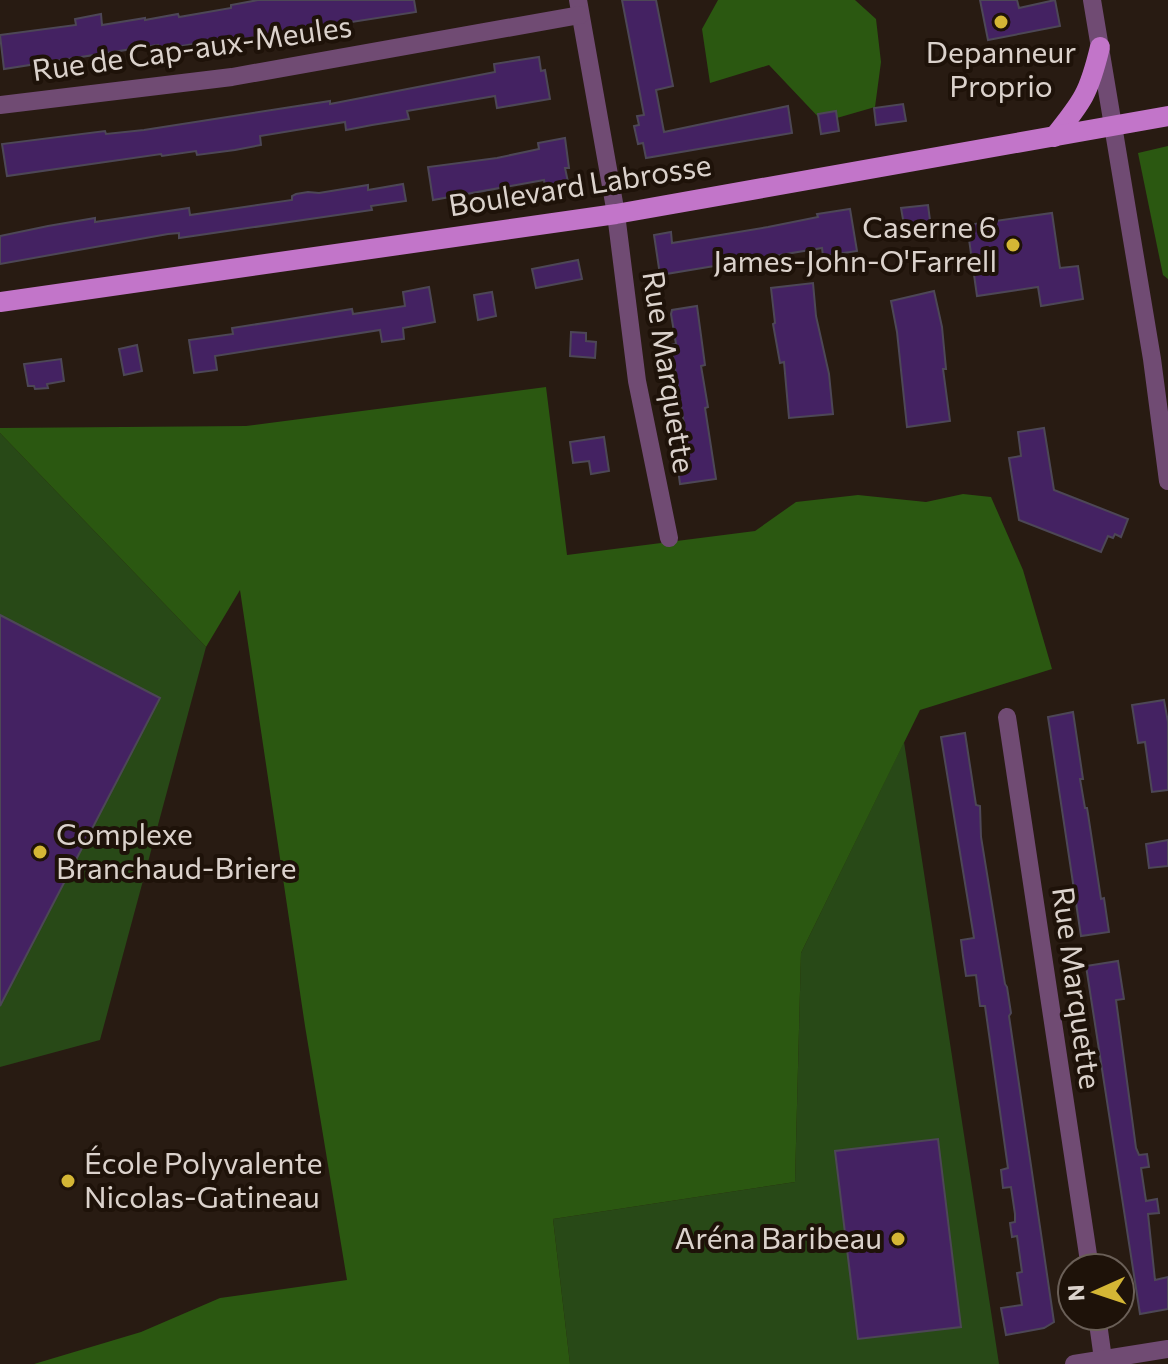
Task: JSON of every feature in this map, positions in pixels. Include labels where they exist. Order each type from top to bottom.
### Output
[{"type":"main road","points":[[1054,137],[1084,99],[1091,85],[1100,47]]},
{"type":"main road","name":"Boulevard Labrosse","points":[[0,302],[616,214],[1168,116]]},
{"type":"street","points":[[1092,0],[1152,359],[1168,481]]},
{"type":"street","name":"Rue de Cap-aux-Meules","points":[[0,105],[232,77],[579,7]]},
{"type":"street","name":"Rue Marquette","points":[[579,7],[616,214],[637,381],[669,538]]},
{"type":"street","name":"Rue Marquette","points":[[1007,717],[1088,1252]]},
{"type":"street","points":[[1099,1332],[1103,1359]]},
{"type":"street","points":[[1074,1364],[1168,1349]]},
{"type":"green space","points":[[718,0],[855,0],[876,19],[881,62],[875,107],[823,122],[769,65],[710,83],[702,29]]},
{"type":"green space","points":[[1168,146],[1168,279],[1163,275],[1138,153]]},
{"type":"green space","points":[[546,387],[567,555],[755,531],[796,502],[858,495],[926,502],[963,494],[991,497],[1023,570],[1052,669],[920,710],[801,953],[795,1182],[553,1219],[570,1364],[34,1364],[141,1332],[220,1298],[347,1280],[305,1026],[240,590],[206,647],[0,433],[0,428],[246,426]]},
{"type":"green space","points":[[0,433],[206,647],[100,1040],[0,1067]]},
{"type":"green space","points":[[904,742],[999,1364],[570,1364],[553,1219],[795,1182],[801,953]]},
{"type":"building","points":[[258,0],[414,0],[416,12],[205,45],[205,42],[159,50],[158,45],[4,69],[0,35],[76,25],[75,19],[101,14],[102,25],[178,14],[179,17]]},
{"type":"building","points":[[622,0],[656,0],[673,86],[656,90],[664,132],[788,106],[792,133],[646,158],[643,143],[638,144],[634,126],[639,125],[637,116],[644,115]]},
{"type":"building","points":[[980,0],[1017,0],[1019,8],[1055,0],[1060,26],[988,40]]},
{"type":"building","points":[[539,57],[541,71],[545,70],[550,99],[497,108],[495,96],[407,111],[409,119],[346,130],[345,122],[260,136],[261,145],[235,150],[197,155],[196,151],[161,154],[7,176],[2,144],[105,131],[106,134],[144,130],[330,101],[330,104],[495,72],[494,64]]},
{"type":"building","points":[[903,104],[906,121],[876,125],[874,108]]},
{"type":"building","points":[[836,111],[839,131],[821,134],[818,114]]},
{"type":"building","points":[[565,138],[568,182],[545,186],[544,180],[433,200],[428,167],[497,158],[539,149],[538,143]]},
{"type":"building","points":[[403,184],[406,201],[371,206],[372,210],[179,238],[179,233],[168,234],[0,264],[0,236],[48,226],[189,208],[190,215],[292,200],[296,194],[308,192],[368,185],[368,190]]},
{"type":"building","points":[[928,205],[931,228],[905,231],[901,208]]},
{"type":"building","points":[[850,209],[857,251],[823,256],[822,248],[660,275],[654,235],[671,232],[672,243]]},
{"type":"building","name":"Caserne 6 James-John-O'Farrell","points":[[1052,213],[1060,268],[1078,266],[1083,299],[1041,306],[1038,287],[977,296],[967,225]]},
{"type":"building","points":[[578,260],[582,279],[536,288],[532,269]]},
{"type":"building","points":[[813,283],[833,414],[789,418],[784,362],[780,363],[773,324],[771,288]]},
{"type":"building","points":[[429,287],[435,322],[403,328],[404,339],[382,342],[380,330],[215,356],[217,370],[194,373],[189,340],[233,334],[232,328],[352,309],[353,314],[405,306],[403,292]]},
{"type":"building","points":[[934,291],[942,327],[946,369],[943,369],[950,421],[907,427],[891,301]]},
{"type":"building","points":[[492,292],[496,316],[478,320],[474,295]]},
{"type":"building","points":[[697,306],[705,365],[701,366],[708,407],[705,408],[716,479],[680,484],[678,469],[688,468],[671,344],[676,344],[671,314],[672,310]]},
{"type":"building","points":[[571,332],[586,333],[586,341],[596,342],[595,358],[570,356]]},
{"type":"building","points":[[137,345],[142,371],[124,375],[119,349]]},
{"type":"building","points":[[61,359],[64,381],[47,384],[48,388],[28,386],[24,364]]},
{"type":"building","points":[[1044,428],[1054,490],[1128,519],[1121,537],[1115,534],[1113,538],[1108,536],[1101,552],[1019,520],[1009,458],[1021,456],[1018,432]]},
{"type":"building","points":[[604,437],[609,471],[591,474],[589,461],[573,463],[570,442]]},
{"type":"building","name":"Complexe Branchaud-Briere","points":[[0,615],[160,698],[0,1006]]},
{"type":"building","points":[[1164,700],[1168,722],[1168,790],[1152,792],[1145,742],[1138,743],[1132,705]]},
{"type":"building","points":[[1073,712],[1083,779],[1080,779],[1109,932],[1081,936],[1048,717]]},
{"type":"building","points":[[965,733],[976,805],[980,806],[981,837],[1011,1013],[1054,1322],[1044,1328],[1006,1335],[1001,1308],[1022,1305],[1017,1273],[1022,1272],[1017,1236],[1012,1237],[1010,1223],[1015,1222],[1011,1187],[1003,1188],[1001,1170],[1008,1168],[985,1006],[980,1006],[976,975],[966,976],[961,940],[974,938],[941,737]]},
{"type":"building","points":[[1168,840],[1168,866],[1149,868],[1146,844]]},
{"type":"building","points":[[1118,961],[1124,999],[1116,1000],[1136,1148],[1139,1155],[1147,1154],[1149,1167],[1141,1168],[1146,1201],[1157,1199],[1159,1213],[1148,1214],[1155,1280],[1168,1277],[1168,1309],[1140,1314],[1136,1252],[1130,1252],[1086,966]]},
{"type":"building","name":"Aréna Baribeau","points":[[938,1139],[961,1327],[858,1339],[835,1151]]},
{"type":"place","name":"Depanneur Proprio","points":[[1001,22]]},
{"type":"place","name":"Caserne 6 James-John-O'Farrell","points":[[1013,245]]},
{"type":"place","name":"Complexe Branchaud-Briere","points":[[40,852]]},
{"type":"place","name":"École Polyvalente Nicolas-Gatineau","points":[[68,1181]]},
{"type":"place","name":"Aréna Baribeau","points":[[898,1239]]}]
